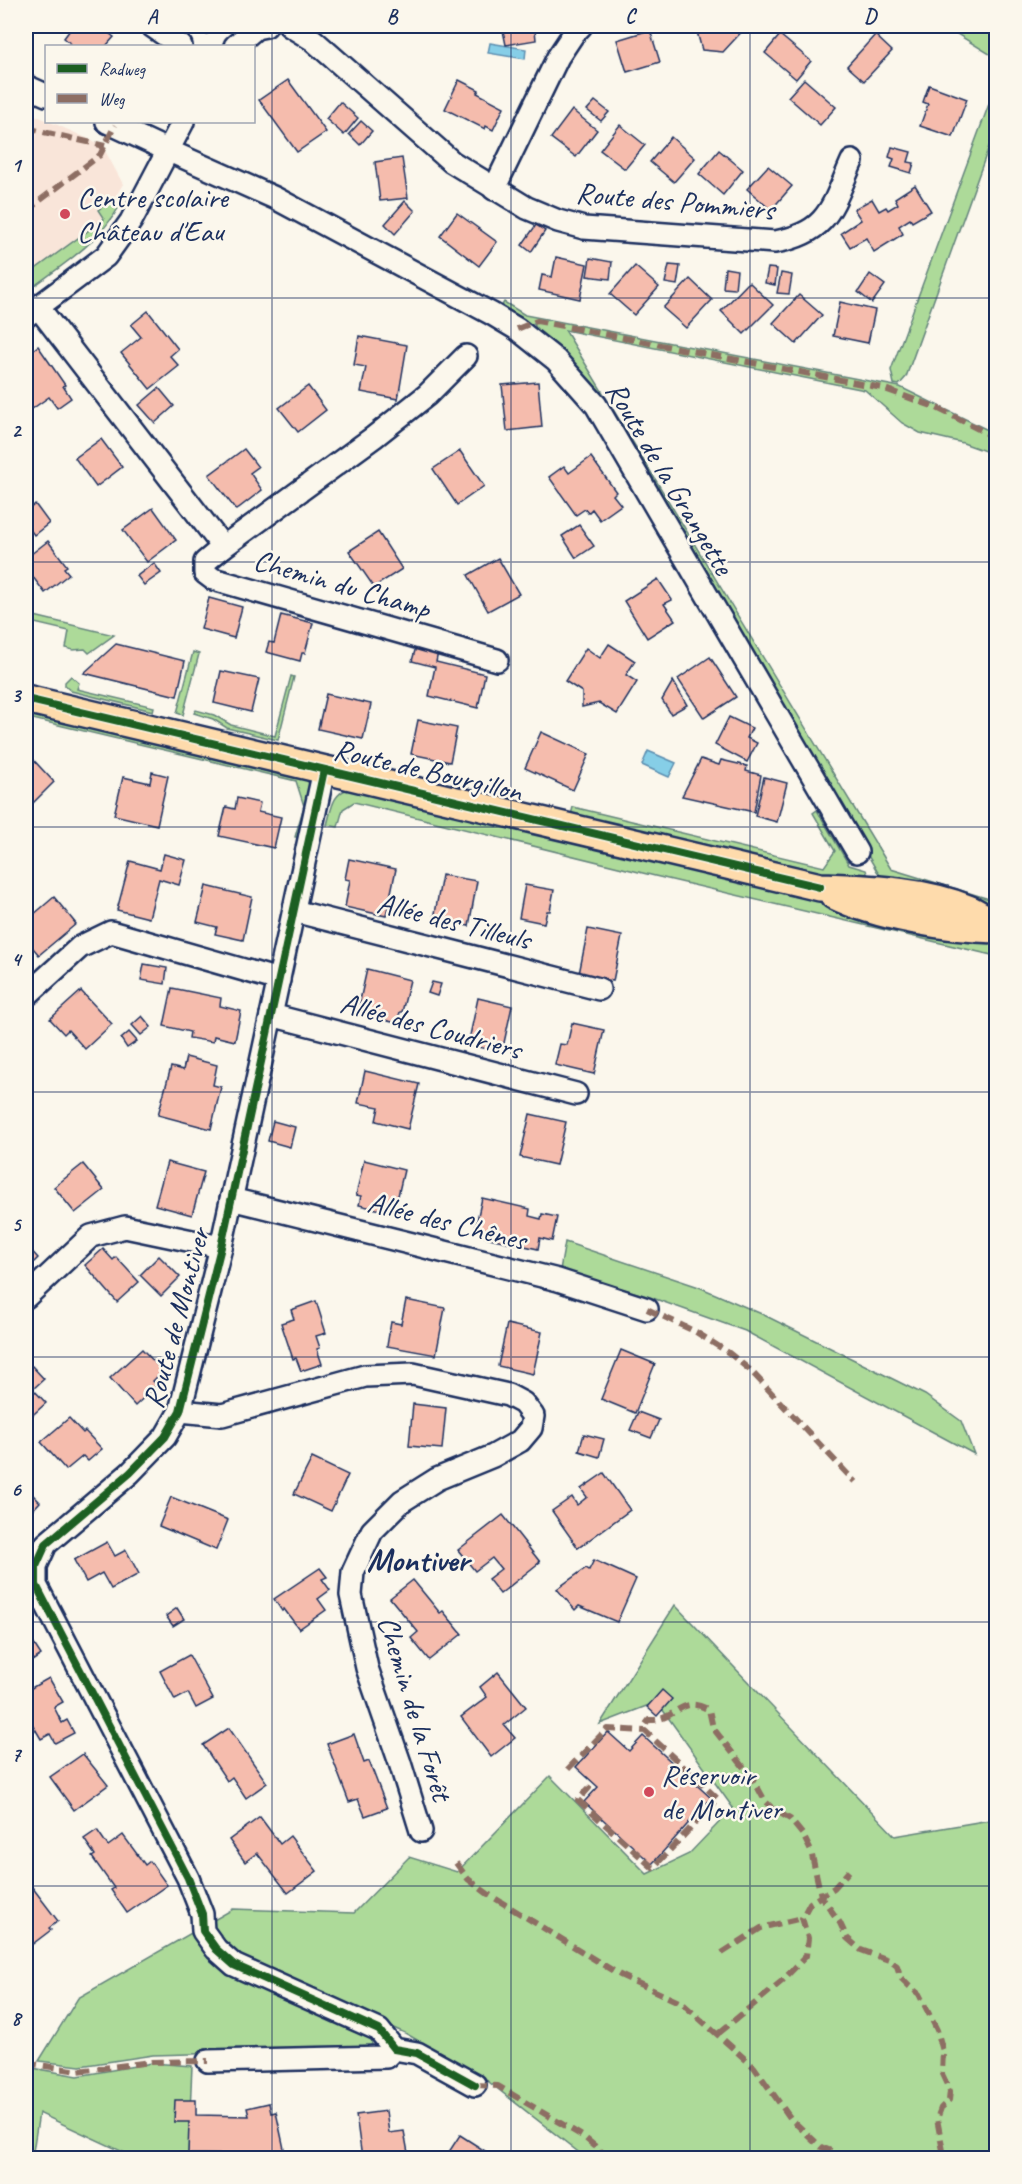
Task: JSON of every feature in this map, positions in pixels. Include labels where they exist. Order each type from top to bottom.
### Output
[{"type":"main road","name":"Route de Bourgillon","points":[[26,699],[820,887],[855,905],[882,912],[969,928],[996,927]]},
{"type":"street","points":[[152,26],[180,45]]},
{"type":"street","points":[[236,45],[256,28],[266,26]]},
{"type":"street","name":"Route des Pommiers","points":[[290,26],[313,40],[452,162],[527,208],[558,221],[584,228],[775,242],[796,239],[810,232],[828,215],[852,161]]},
{"type":"street","points":[[494,189],[558,57],[573,33],[581,26]]},
{"type":"street","points":[[26,86],[45,95]]},
{"type":"street","name":"Route de la Grangette","points":[[109,123],[275,198],[517,328],[556,360],[596,405],[857,852]]},
{"type":"street","points":[[32,312],[106,255],[131,221],[182,123]]},
{"type":"street","name":"Chemin du Champ","points":[[32,312],[223,547]]},
{"type":"street","name":"Chemin du Champ","points":[[466,356],[427,395],[223,547],[205,562],[205,573],[213,579],[497,660]]},
{"type":"street","name":"Route de Montiver","points":[[324,770],[221,1247],[180,1411],[165,1437],[130,1473],[46,1544],[36,1566],[36,1585],[188,1878],[202,1914],[203,1931],[216,1950],[234,1965],[379,2030],[394,2049]]},
{"type":"street","name":"Allée des Tilleuls","points":[[294,911],[599,989]]},
{"type":"street","points":[[26,996],[80,947],[111,932],[279,980]]},
{"type":"street","name":"Allée des Coudriers","points":[[272,1015],[576,1094]]},
{"type":"street","name":"Allée des Chênes","points":[[231,1198],[558,1280],[647,1309]]},
{"type":"street","points":[[26,1297],[91,1236],[125,1227],[221,1247]]},
{"type":"street","name":"Chemin de la Forêt","points":[[180,1411],[222,1415],[365,1376],[413,1374],[508,1395],[523,1403],[533,1416],[531,1428],[520,1441],[493,1456],[437,1479],[402,1501],[372,1531],[353,1572],[351,1595],[367,1668],[421,1831]]},
{"type":"street","points":[[208,2061],[386,2057],[394,2049],[417,2053],[475,2085]]},
{"type":"shaded area","name":"Centre scolaire Château d'Eau","points":[[26,111],[45,120],[45,123],[53,123],[102,145],[123,184],[88,243],[26,287]]},
{"type":"green space","points":[[944,26],[996,26],[996,58]]},
{"type":"green space","points":[[996,85],[996,127],[906,377],[899,385],[894,384],[891,370]]},
{"type":"green space","points":[[109,202],[119,207],[89,244],[26,292],[26,276],[104,219],[98,210]]},
{"type":"green space","points":[[504,302],[525,315],[900,387],[996,434],[996,455],[963,443],[920,433],[902,423],[865,390],[565,330],[891,869],[996,901],[996,910],[888,885],[877,871],[601,397],[564,352],[537,330],[534,324],[529,324],[501,307]]},
{"type":"green space","points":[[26,614],[114,635],[89,653],[85,649],[73,650],[66,648],[69,631],[26,621]]},
{"type":"green space","points":[[193,652],[199,654],[183,715],[177,713]]},
{"type":"green space","points":[[71,676],[79,683],[77,689],[154,707],[153,711],[71,691],[65,686],[65,682]]},
{"type":"green space","points":[[291,676],[294,677],[278,740],[227,728],[213,719],[194,713],[196,710],[214,715],[231,725],[275,736]]},
{"type":"green space","points":[[26,711],[303,776],[311,789],[301,838],[295,837],[304,806],[296,781],[33,719],[26,727]]},
{"type":"green space","points":[[350,788],[996,944],[996,956],[354,802],[343,809],[338,827],[327,825],[336,798]]},
{"type":"green space","points":[[573,807],[824,867],[835,851],[813,813],[817,810],[849,865],[866,870],[868,876],[857,883],[571,815]]},
{"type":"green space","points":[[565,1242],[699,1287],[764,1315],[925,1395],[961,1421],[974,1454],[745,1331],[647,1296],[560,1270]]},
{"type":"green space","points":[[675,1605],[895,1836],[996,1819],[996,2158],[586,2158],[485,2079],[405,2033],[361,2014],[372,2044],[368,2049],[153,2055],[80,2066],[39,2061],[78,1998],[233,1909],[354,1913],[409,1857],[457,1872],[550,1776],[647,1874],[689,1854],[733,1808],[657,1702],[600,1724]]},
{"type":"green space","points":[[152,2063],[192,2066],[188,2158],[136,2158],[39,2113],[32,2158],[26,2158],[26,2067],[78,2076]]},
{"type":"water","points":[[490,43],[526,49],[525,59],[488,53]]},
{"type":"water","points":[[648,751],[676,763],[669,777],[642,765]]},
{"type":"building","points":[[64,26],[99,26],[114,37],[107,45],[68,45],[70,43],[64,38],[70,30]]},
{"type":"building","points":[[197,26],[214,26],[207,34]]},
{"type":"building","points":[[502,26],[543,26],[544,29],[535,30],[536,40],[506,45]]},
{"type":"building","points":[[699,26],[747,26],[723,52],[702,50],[696,28]]},
{"type":"building","points":[[650,30],[660,62],[627,72],[617,40]]},
{"type":"building","points":[[780,35],[811,61],[796,79],[765,53]]},
{"type":"building","points":[[875,35],[892,51],[864,81],[847,66]]},
{"type":"building","points":[[804,79],[836,107],[820,125],[788,97]]},
{"type":"building","points":[[288,80],[326,132],[297,152],[259,100]]},
{"type":"building","points":[[459,80],[479,90],[477,93],[504,107],[493,130],[486,126],[485,129],[445,109]]},
{"type":"building","points":[[929,85],[967,99],[953,137],[920,126],[928,104],[923,102]]},
{"type":"building","points":[[595,101],[609,112],[601,121],[587,110]]},
{"type":"building","points":[[340,102],[358,118],[344,135],[326,119]]},
{"type":"building","points":[[572,110],[597,130],[576,157],[551,138]]},
{"type":"building","points":[[361,121],[372,131],[360,145],[349,134]]},
{"type":"building","points":[[620,125],[645,145],[625,169],[600,150]]},
{"type":"building","points":[[671,137],[695,158],[674,182],[650,162]]},
{"type":"building","points":[[892,147],[911,152],[908,162],[914,163],[911,173],[891,167],[894,159],[889,157]]},
{"type":"building","points":[[719,150],[743,170],[723,195],[699,174]]},
{"type":"building","points":[[402,158],[408,198],[380,201],[375,162]]},
{"type":"building","points":[[768,166],[792,186],[771,210],[747,189]]},
{"type":"building","points":[[915,185],[931,211],[912,222],[910,219],[899,226],[903,234],[874,252],[866,238],[850,247],[841,233],[861,220],[854,209],[872,199],[879,211],[886,207],[888,210],[898,204],[895,198]]},
{"type":"building","points":[[405,201],[415,211],[395,234],[385,224]]},
{"type":"building","points":[[457,213],[497,242],[479,266],[440,236]]},
{"type":"building","points":[[536,225],[545,231],[531,252],[522,245]]},
{"type":"building","points":[[556,257],[587,264],[580,299],[539,290],[542,275],[552,277]]},
{"type":"building","points":[[590,258],[612,262],[610,279],[587,276]]},
{"type":"building","points":[[669,265],[680,266],[677,285],[665,283]]},
{"type":"building","points":[[635,266],[659,287],[634,315],[610,294]]},
{"type":"building","points":[[725,268],[737,270],[735,289],[723,288]]},
{"type":"building","points":[[768,268],[777,269],[775,285],[765,283]]},
{"type":"building","points":[[781,273],[792,275],[789,294],[777,293]]},
{"type":"building","points":[[870,274],[885,285],[872,303],[858,292]]},
{"type":"building","points":[[690,279],[712,300],[686,328],[663,308]]},
{"type":"building","points":[[749,282],[773,305],[744,334],[721,311]]},
{"type":"building","points":[[799,295],[822,315],[796,344],[773,323]]},
{"type":"building","points":[[840,302],[875,310],[868,343],[833,336]]},
{"type":"building","points":[[148,311],[178,349],[170,356],[179,366],[150,389],[121,353],[141,337],[131,325]]},
{"type":"building","points":[[359,336],[407,345],[398,399],[361,392],[366,367],[354,365]]},
{"type":"building","points":[[38,346],[65,385],[63,386],[71,398],[57,408],[49,397],[32,409],[26,400],[26,355]]},
{"type":"building","points":[[538,382],[542,427],[507,431],[502,385]]},
{"type":"building","points":[[308,386],[326,410],[298,432],[279,408]]},
{"type":"building","points":[[159,388],[174,406],[155,423],[139,405]]},
{"type":"building","points":[[101,439],[122,467],[96,487],[75,458]]},
{"type":"building","points":[[244,449],[258,467],[250,473],[262,490],[236,510],[209,475]]},
{"type":"building","points":[[460,451],[484,486],[457,505],[433,469]]},
{"type":"building","points":[[591,457],[616,492],[613,495],[621,505],[600,520],[592,509],[588,513],[585,509],[576,515],[549,477],[564,466],[569,473]]},
{"type":"building","points":[[35,504],[49,523],[34,535],[26,524],[26,512]]},
{"type":"building","points":[[153,508],[176,540],[147,562],[123,530]]},
{"type":"building","points":[[579,525],[594,546],[576,558],[562,536]]},
{"type":"building","points":[[378,532],[402,569],[374,587],[349,551]]},
{"type":"building","points":[[48,541],[67,566],[64,568],[69,574],[45,593],[26,568],[26,558]]},
{"type":"building","points":[[498,558],[519,594],[488,611],[468,575]]},
{"type":"building","points":[[154,563],[161,573],[144,585],[137,576]]},
{"type":"building","points":[[658,579],[672,600],[664,604],[675,620],[647,638],[624,601]]},
{"type":"building","points":[[209,598],[242,607],[234,638],[201,629]]},
{"type":"building","points":[[281,615],[313,623],[305,653],[302,653],[300,661],[266,652],[269,642],[274,643]]},
{"type":"building","points":[[116,644],[185,661],[177,696],[84,673]]},
{"type":"building","points":[[609,644],[635,661],[626,675],[637,682],[617,714],[599,703],[582,707],[582,692],[565,681],[586,648],[600,658]]},
{"type":"building","points":[[416,647],[438,652],[436,662],[485,674],[478,708],[429,696],[435,667],[412,661]]},
{"type":"building","points":[[710,657],[736,697],[704,718],[678,679]]},
{"type":"building","points":[[221,671],[259,679],[251,712],[214,703]]},
{"type":"building","points":[[673,681],[687,705],[671,714],[662,700]]},
{"type":"building","points":[[326,694],[371,704],[363,739],[318,729]]},
{"type":"building","points":[[729,717],[752,728],[747,738],[757,743],[747,762],[715,745]]},
{"type":"building","points":[[418,720],[457,728],[450,762],[411,754]]},
{"type":"building","points":[[541,732],[589,754],[573,790],[525,768]]},
{"type":"building","points":[[26,752],[54,782],[31,805],[26,800]]},
{"type":"building","points":[[701,759],[719,765],[721,760],[747,766],[746,771],[761,775],[754,812],[682,796]]},
{"type":"building","points":[[152,772],[168,776],[157,825],[114,815],[123,777],[150,783]]},
{"type":"building","points":[[764,777],[787,783],[777,822],[755,816]]},
{"type":"building","points":[[237,798],[260,803],[258,812],[281,817],[274,848],[219,836],[226,807],[235,809]]},
{"type":"building","points":[[164,854],[186,860],[179,885],[159,879],[149,918],[117,910],[130,861],[160,869]]},
{"type":"building","points":[[349,859],[396,869],[386,916],[345,907],[350,880],[345,879]]},
{"type":"building","points":[[442,875],[477,881],[469,926],[434,919]]},
{"type":"building","points":[[525,885],[554,890],[550,911],[547,911],[544,923],[519,918]]},
{"type":"building","points":[[206,886],[252,897],[243,940],[215,934],[217,927],[197,922]]},
{"type":"building","points":[[54,897],[76,924],[39,955],[26,940],[26,921]]},
{"type":"building","points":[[588,929],[622,936],[613,981],[579,974]]},
{"type":"building","points":[[144,964],[167,968],[165,984],[141,980]]},
{"type":"building","points":[[367,969],[410,980],[397,1023],[357,1014]]},
{"type":"building","points":[[432,982],[441,984],[437,996],[428,993]]},
{"type":"building","points":[[172,988],[221,998],[220,1006],[241,1011],[235,1041],[214,1036],[213,1042],[189,1038],[190,1032],[164,1026]]},
{"type":"building","points":[[81,991],[112,1024],[85,1049],[68,1030],[64,1034],[50,1019]]},
{"type":"building","points":[[478,998],[512,1006],[502,1052],[468,1045]]},
{"type":"building","points":[[142,1016],[151,1027],[141,1035],[132,1025]]},
{"type":"building","points":[[572,1023],[604,1030],[594,1074],[555,1065],[560,1044],[567,1045]]},
{"type":"building","points":[[129,1032],[137,1041],[127,1048],[121,1039]]},
{"type":"building","points":[[186,1057],[217,1065],[213,1085],[221,1087],[211,1129],[158,1115],[171,1067],[183,1070]]},
{"type":"building","points":[[365,1071],[419,1084],[408,1129],[376,1121],[379,1107],[358,1103]]},
{"type":"building","points":[[530,1114],[566,1122],[556,1165],[520,1157]]},
{"type":"building","points":[[273,1121],[295,1127],[290,1147],[268,1141]]},
{"type":"building","points":[[364,1160],[404,1170],[394,1213],[359,1205],[361,1196],[356,1195]]},
{"type":"building","points":[[167,1162],[204,1172],[192,1215],[155,1205]]},
{"type":"building","points":[[83,1164],[104,1190],[75,1213],[54,1187]]},
{"type":"building","points":[[482,1198],[530,1209],[529,1216],[541,1219],[542,1214],[557,1217],[552,1241],[540,1238],[538,1249],[485,1237],[486,1232],[475,1229]]},
{"type":"building","points":[[26,1245],[38,1258],[26,1270]]},
{"type":"building","points":[[103,1249],[113,1260],[116,1257],[139,1282],[117,1302],[85,1265]]},
{"type":"building","points":[[159,1256],[180,1277],[161,1296],[140,1275]]},
{"type":"building","points":[[406,1300],[445,1308],[436,1355],[387,1346],[391,1322],[401,1324]]},
{"type":"building","points":[[316,1301],[326,1333],[316,1336],[322,1364],[301,1371],[296,1358],[293,1359],[281,1323],[294,1319],[291,1310]]},
{"type":"building","points":[[507,1324],[542,1332],[533,1374],[498,1366]]},
{"type":"building","points":[[142,1349],[163,1371],[153,1381],[157,1385],[135,1406],[110,1378]]},
{"type":"building","points":[[621,1350],[655,1364],[635,1413],[601,1399]]},
{"type":"building","points":[[32,1366],[44,1379],[33,1389],[46,1403],[26,1421],[26,1371]]},
{"type":"building","points":[[413,1404],[446,1408],[442,1449],[409,1446]]},
{"type":"building","points":[[638,1412],[659,1420],[651,1438],[630,1430]]},
{"type":"building","points":[[69,1418],[102,1449],[88,1461],[83,1456],[66,1470],[41,1442]]},
{"type":"building","points":[[584,1434],[604,1439],[599,1457],[579,1451]]},
{"type":"building","points":[[312,1458],[348,1475],[331,1511],[294,1494]]},
{"type":"building","points":[[604,1473],[630,1510],[578,1548],[552,1511],[572,1497],[577,1505],[587,1497],[581,1489]]},
{"type":"building","points":[[26,1488],[40,1502],[26,1517]]},
{"type":"building","points":[[171,1497],[228,1520],[216,1550],[159,1526]]},
{"type":"building","points":[[503,1515],[540,1562],[500,1594],[488,1579],[501,1569],[492,1558],[475,1571],[458,1550]]},
{"type":"building","points":[[107,1542],[115,1556],[126,1550],[139,1574],[111,1589],[102,1573],[86,1582],[74,1560]]},
{"type":"building","points":[[594,1560],[636,1579],[617,1622],[579,1606],[575,1610],[557,1589],[586,1568],[589,1570]]},
{"type":"building","points":[[320,1568],[327,1577],[322,1579],[330,1590],[318,1599],[326,1610],[299,1629],[274,1599]]},
{"type":"building","points":[[413,1580],[440,1613],[443,1611],[462,1634],[429,1660],[411,1638],[418,1632],[390,1598]]},
{"type":"building","points":[[177,1608],[184,1619],[173,1626],[166,1616]]},
{"type":"building","points":[[26,1632],[41,1655],[26,1665]]},
{"type":"building","points":[[189,1655],[213,1699],[196,1708],[188,1693],[175,1700],[160,1671]]},
{"type":"building","points":[[498,1672],[526,1707],[504,1725],[515,1738],[491,1757],[461,1717],[487,1697],[480,1687]]},
{"type":"building","points":[[49,1678],[63,1702],[54,1707],[62,1723],[67,1720],[74,1733],[55,1743],[50,1734],[41,1739],[30,1720],[26,1723],[26,1691]]},
{"type":"building","points":[[662,1690],[672,1699],[657,1716],[647,1707]]},
{"type":"building","points":[[229,1728],[267,1783],[246,1798],[232,1777],[227,1781],[203,1745]]},
{"type":"building","name":"Réservoir de Montiver","points":[[608,1732],[629,1751],[643,1736],[711,1798],[652,1864],[584,1802],[598,1787],[576,1767]]},
{"type":"building","points":[[354,1734],[364,1763],[369,1761],[387,1808],[365,1816],[358,1799],[349,1802],[327,1744]]},
{"type":"building","points":[[83,1754],[108,1785],[74,1810],[50,1777]]},
{"type":"building","points":[[260,1817],[280,1844],[290,1836],[317,1871],[288,1893],[257,1853],[245,1862],[229,1840]]},
{"type":"building","points":[[97,1830],[108,1846],[123,1835],[145,1865],[150,1861],[167,1885],[127,1913],[111,1890],[114,1888],[92,1857],[95,1855],[84,1839]]},
{"type":"building","points":[[29,1883],[58,1921],[49,1928],[51,1930],[26,1949],[26,1886]]},
{"type":"building","points":[[175,2100],[196,2100],[196,2115],[249,2116],[247,2108],[269,2103],[271,2113],[276,2112],[286,2158],[188,2154],[189,2122],[174,2122]]},
{"type":"building","points":[[386,2111],[389,2133],[404,2131],[409,2158],[362,2158],[356,2115]]},
{"type":"building","points":[[460,2135],[496,2158],[445,2158]]},
{"type":"marked path","points":[[26,211],[100,155],[115,125]]},
{"type":"marked path","points":[[26,128],[105,146]]},
{"type":"marked path","points":[[517,329],[537,321],[882,388],[935,407],[996,438]]},
{"type":"marked path","points":[[647,1309],[696,1332],[729,1353],[751,1371],[855,1482]]},
{"type":"marked path","points":[[646,1724],[649,1720],[666,1717],[685,1706],[699,1706],[709,1710],[713,1728],[753,1779],[765,1801],[773,1809],[790,1819],[803,1835],[811,1851],[821,1896],[840,1923],[847,1938],[861,1950],[889,1960],[897,1966],[901,1978],[919,1994],[937,2030],[943,2051],[942,2074],[950,2091],[949,2100],[941,2108],[937,2119],[944,2156],[931,2158]]},
{"type":"marked path","points":[[568,1769],[607,1729],[645,1731],[718,1799],[653,1868],[578,1800],[589,1788],[586,1785]]},
{"type":"marked path","points":[[456,1863],[468,1879],[488,1894],[620,1975],[683,2004],[754,2067],[791,2119],[821,2147],[848,2158]]},
{"type":"marked path","points":[[719,2033],[782,1981],[806,1956],[808,1938],[802,1918],[810,1903],[834,1888],[849,1871]]},
{"type":"marked path","points":[[722,1953],[761,1928],[802,1918]]},
{"type":"marked path","points":[[26,2063],[78,2071],[151,2062],[208,2061]]},
{"type":"marked path","points":[[475,2085],[498,2086],[584,2137],[609,2158]]},
{"type":"marked path","points":[[944,2156],[955,2157],[979,2153],[996,2157]]},
{"type":"cycle path","points":[[26,699],[820,887]]},
{"type":"cycle path","points":[[324,770],[221,1247],[180,1411],[165,1437],[130,1473],[46,1544],[36,1566],[36,1585],[188,1878],[202,1914],[203,1931],[216,1949],[234,1965],[379,2030],[394,2049],[417,2053],[475,2085]]},
{"type":"place","name":"Centre scolaire Château d'Eau","points":[[65,214]]},
{"type":"place","name":"Réservoir de Montiver","points":[[649,1792]]},
{"type":"district","name":"Montiver","points":[[418,1560]]}]
